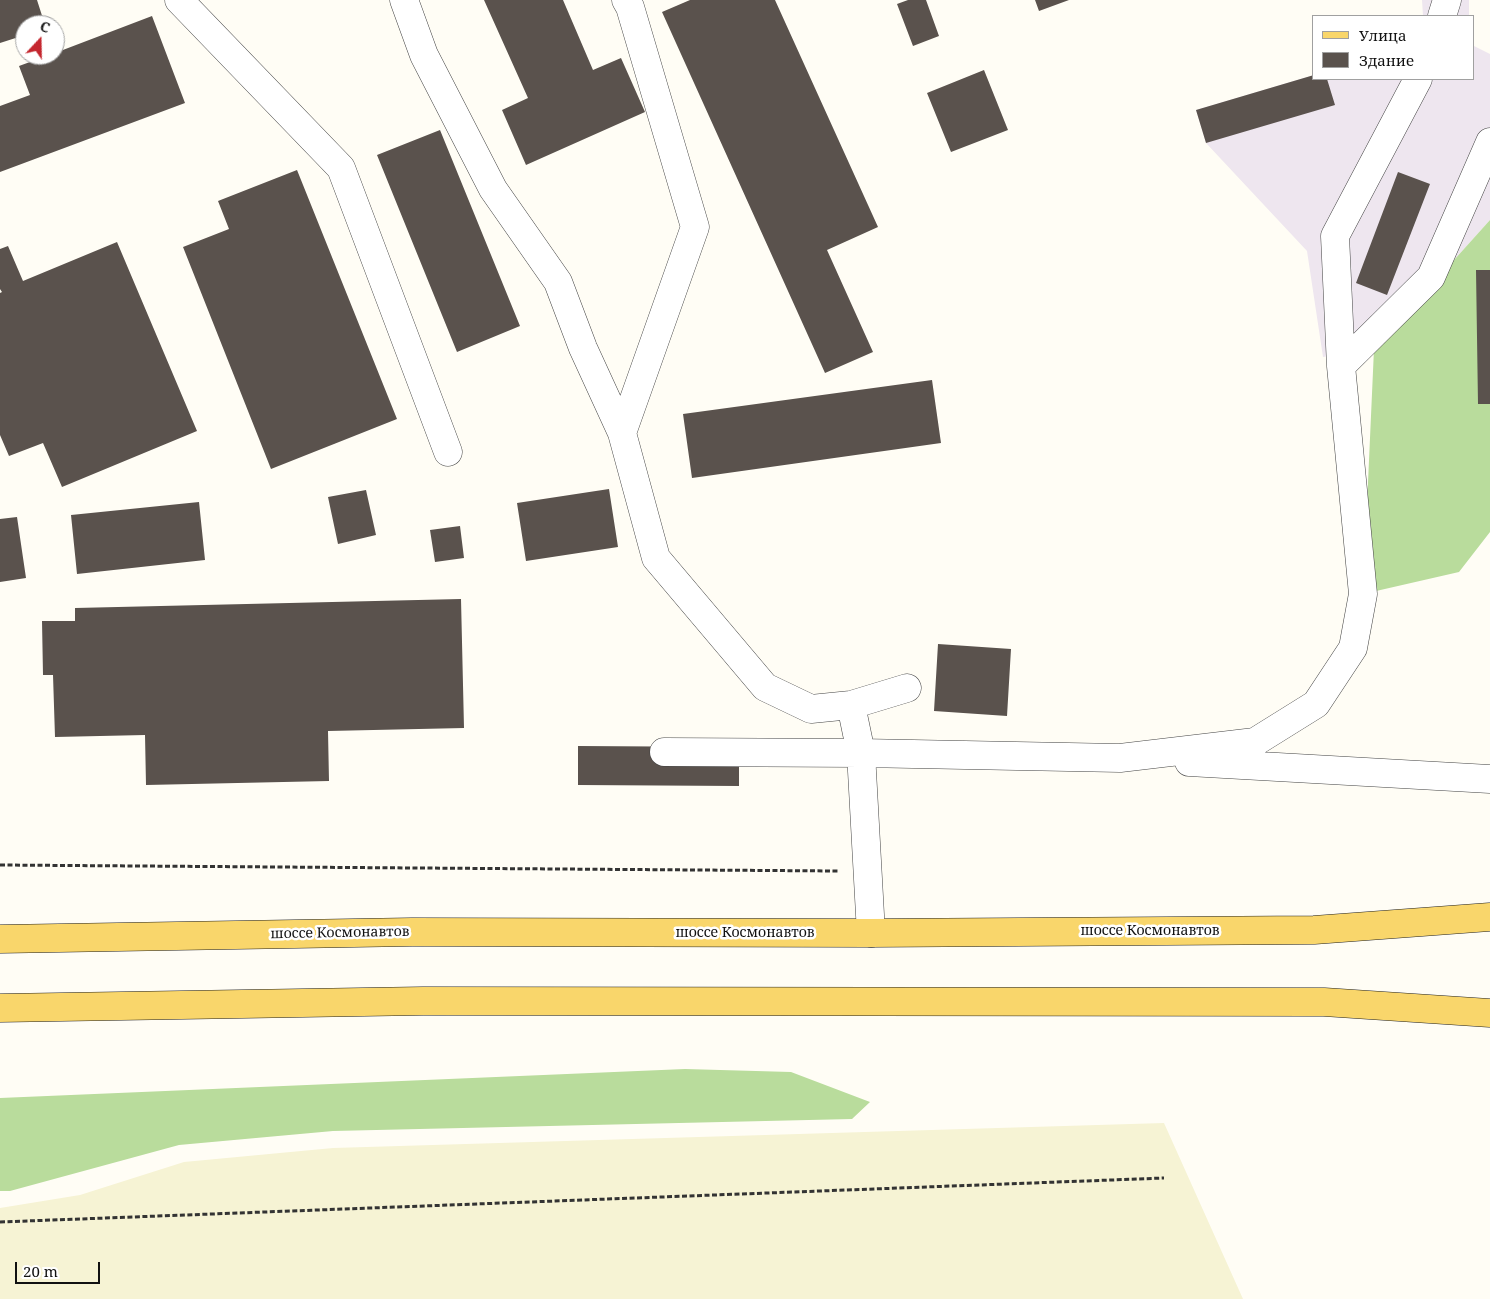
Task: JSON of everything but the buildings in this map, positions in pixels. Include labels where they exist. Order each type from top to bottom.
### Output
[{"type":"main road","name":"шоссе Космонавтов","points":[[0,939],[412,932],[871,934],[1314,930],[1490,917]]},
{"type":"main road","points":[[0,1008],[423,1002],[1324,1002],[1490,1013]]},
{"type":"street","points":[[179,0],[341,168],[448,452]]},
{"type":"street","points":[[404,0],[424,55],[493,189],[558,282],[584,348],[622,433],[656,558],[765,687],[811,709],[851,705],[907,688]]},
{"type":"street","points":[[622,433],[695,228],[630,7],[626,0]]},
{"type":"street","points":[[1442,15],[1447,0]]},
{"type":"street","points":[[1120,758],[1255,742],[1316,704],[1353,648],[1363,594],[1341,366],[1334,236],[1417,80]]},
{"type":"street","points":[[1341,366],[1431,277],[1490,142]]},
{"type":"street","points":[[851,705],[861,753],[871,934]]},
{"type":"street","points":[[664,752],[861,753],[1120,758],[1490,779]]},
{"type":"path","points":[[0,865],[838,871]]},
{"type":"path","points":[[0,1222],[1164,1178]]},
{"type":"shaded area","points":[[1422,0],[1469,0],[1469,15],[1423,15]]},
{"type":"shaded area","points":[[1475,46],[1490,54],[1490,220],[1374,349],[1323,357],[1307,251],[1206,143],[1196,110],[1312,76],[1312,80],[1475,80]]},
{"type":"shaded area","points":[[1164,1123],[1243,1299],[0,1299],[0,1208],[80,1195],[184,1162],[333,1148]]},
{"type":"green space","points":[[1490,220],[1490,532],[1459,572],[1363,594],[1374,349]]},
{"type":"green space","points":[[685,1069],[791,1072],[870,1102],[852,1119],[333,1131],[179,1145],[10,1191],[0,1191],[0,1098]]}]
